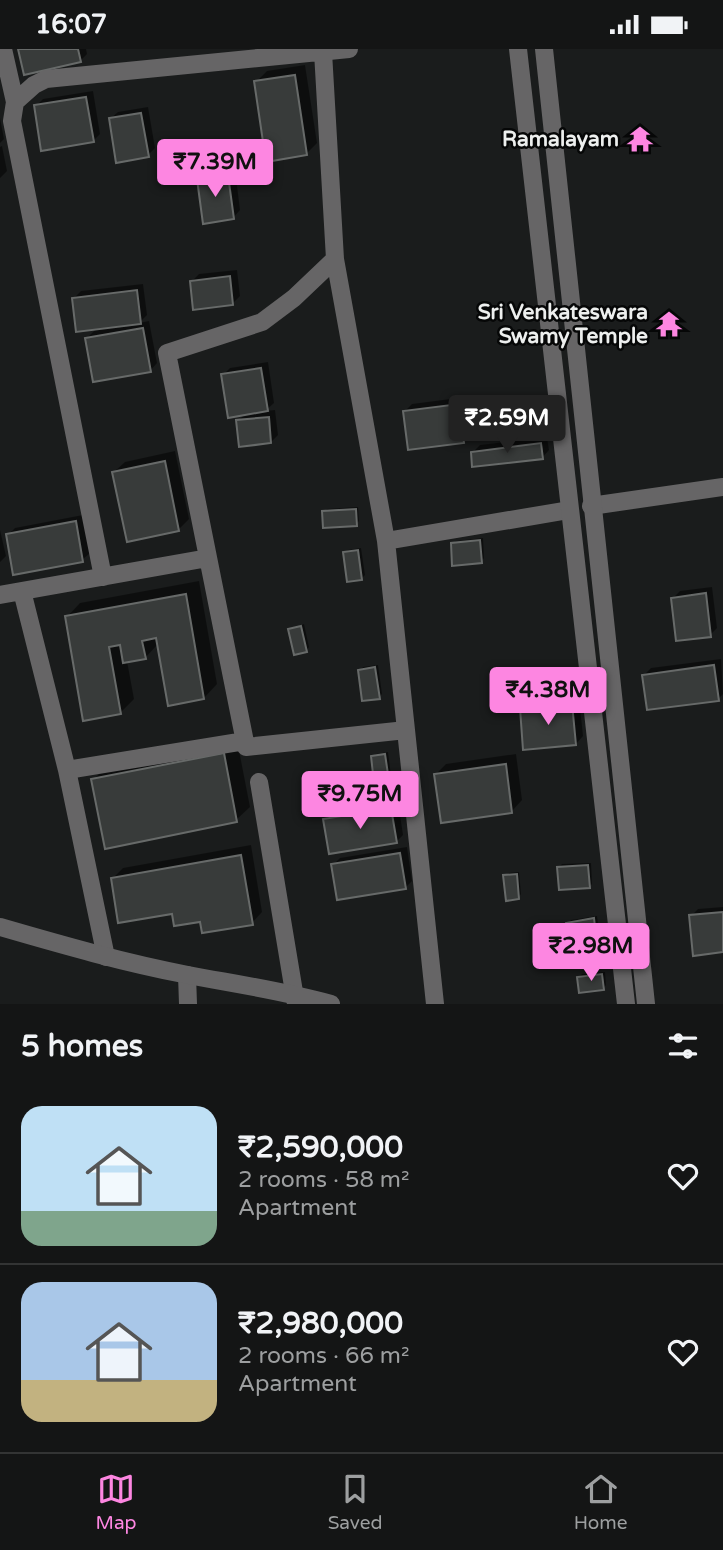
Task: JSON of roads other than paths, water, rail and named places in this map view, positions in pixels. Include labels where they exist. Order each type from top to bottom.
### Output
[{"type":"street","points":[[3,49],[15,103],[12,121],[103,577]]},
{"type":"street","points":[[15,103],[34,85],[46,79],[349,49]]},
{"type":"street","points":[[518,49],[626,1004]]},
{"type":"street","points":[[544,49],[646,1004]]},
{"type":"street","points":[[323,52],[335,259],[386,541],[435,1004]]},
{"type":"street","points":[[335,259],[294,298],[262,322],[167,353],[246,747],[406,730]]},
{"type":"street","points":[[591,506],[723,487]]},
{"type":"street","points":[[386,541],[569,510]]},
{"type":"street","points":[[0,594],[208,558]]},
{"type":"street","points":[[22,591],[67,770],[106,957]]},
{"type":"street","points":[[67,770],[245,741]]},
{"type":"street","points":[[259,782],[296,999]]},
{"type":"street","points":[[0,927],[106,957],[296,999],[331,1004]]},
{"type":"street","points":[[187,975],[188,1004]]},
{"type":"place","name":"Ramalayam","points":[[640,139]]},
{"type":"place","name":"Sri Venkateswara Swamy Temple","points":[[669,324]]}]
